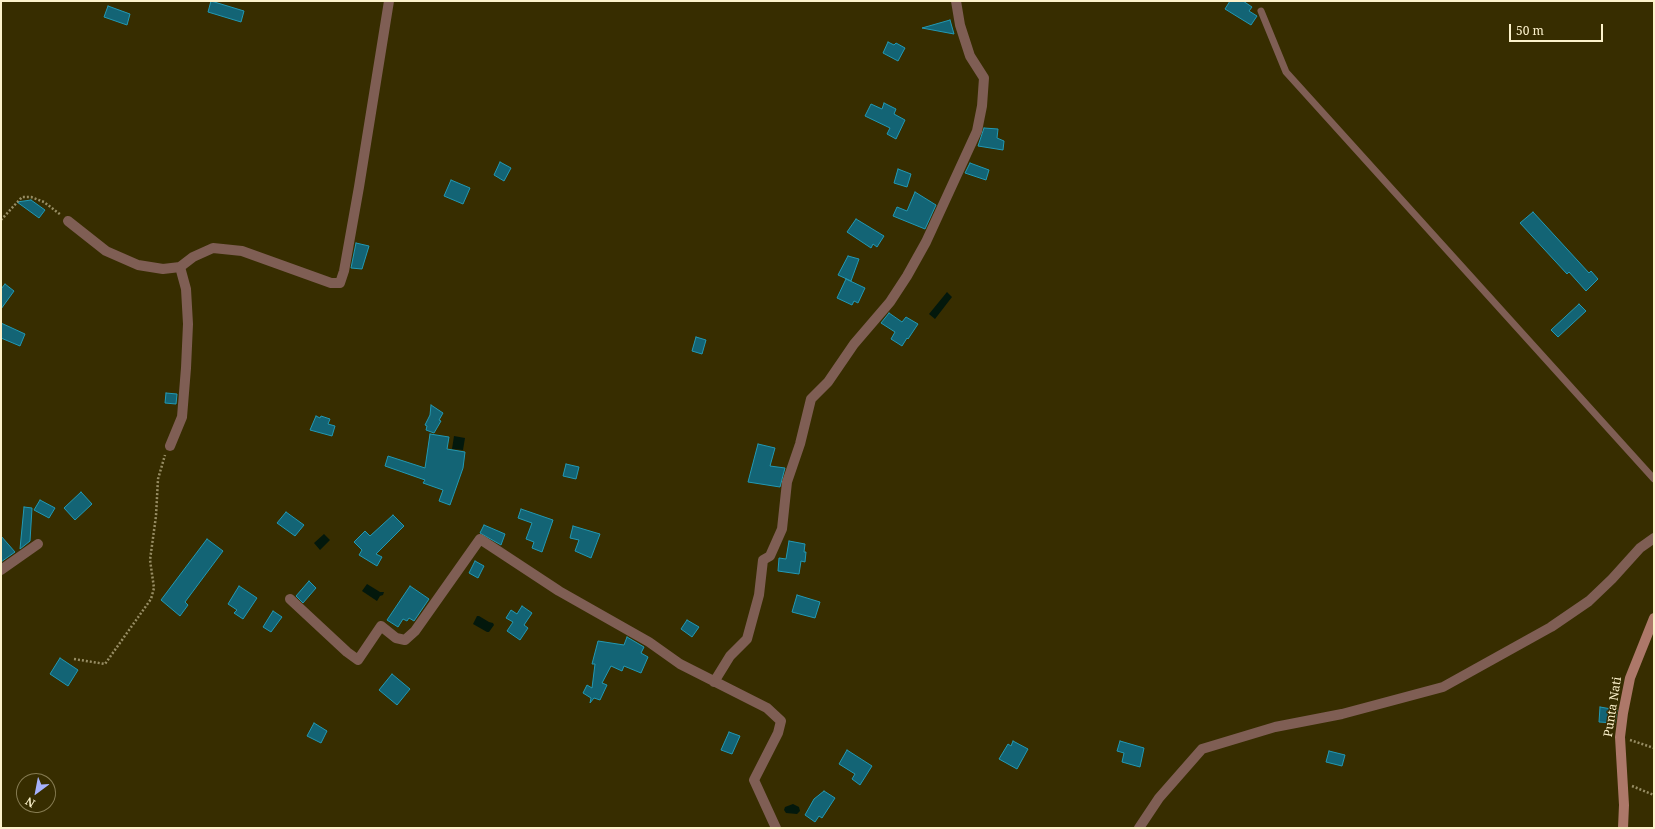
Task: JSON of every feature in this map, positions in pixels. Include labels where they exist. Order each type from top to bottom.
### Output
[{"type":"street","points":[[68,221],[106,251],[138,265],[162,269],[180,267],[193,257],[214,248],[242,251],[331,283],[340,283],[344,271],[359,187],[389,1]]},
{"type":"street","points":[[714,682],[730,656],[747,639],[759,595],[763,560],[770,556],[782,529],[787,482],[802,437],[812,399],[828,382],[854,344],[890,302],[907,276],[926,242],[977,131],[982,106],[984,78],[970,56],[960,25],[956,1]]},
{"type":"street","points":[[170,446],[182,417],[186,368],[186,288],[180,267]]},
{"type":"street","points":[[1139,828],[1159,798],[1202,749],[1275,727],[1342,714],[1443,687],[1552,627],[1589,601],[1612,579],[1640,548],[1654,538]]},
{"type":"street","points":[[290,599],[347,652],[358,660],[381,626],[396,638],[405,640],[415,631],[480,539],[559,591],[649,642],[680,664],[767,708],[780,721],[778,733],[754,780],[776,828]]},
{"type":"street","points":[[1,570],[38,544]]},
{"type":"street","name":"Punta Nati","points":[[1623,828],[1624,786],[1620,737],[1622,713],[1630,678],[1654,618]]},
{"type":"lane","points":[[1261,11],[1286,72],[1654,479]]},
{"type":"path","points":[[1,220],[22,197],[31,197],[44,202],[68,221]]},
{"type":"path","points":[[74,659],[105,664],[151,599],[154,588],[150,560],[156,516],[158,479],[164,458],[170,446]]},
{"type":"path","points":[[1620,737],[1654,748]]},
{"type":"path","points":[[1624,786],[1634,786],[1654,795]]},
{"type":"shaded area","points":[[947,292],[952,297],[935,319],[929,314]]},
{"type":"shaded area","points":[[454,436],[465,438],[463,450],[452,449]]},
{"type":"shaded area","points":[[324,534],[330,540],[320,550],[314,543]]},
{"type":"shaded area","points":[[367,584],[380,592],[384,592],[377,601],[362,591]]},
{"type":"shaded area","points":[[477,616],[493,623],[494,625],[489,632],[473,624]]},
{"type":"shaded area","points":[[793,804],[799,807],[800,811],[797,814],[786,813],[784,810],[785,807]]},
{"type":"building","points":[[211,1],[244,11],[241,22],[208,12]]},
{"type":"building","points":[[1230,1],[1243,1],[1252,7],[1249,11],[1257,16],[1251,25],[1225,9]]},
{"type":"building","points":[[108,6],[130,14],[127,25],[104,17]]},
{"type":"building","points":[[950,20],[954,34],[922,28]]},
{"type":"building","points":[[888,42],[894,45],[896,43],[905,48],[898,61],[883,53]]},
{"type":"building","points":[[884,103],[896,109],[894,114],[905,120],[896,139],[887,134],[890,128],[865,116],[871,104],[882,109]]},
{"type":"building","points":[[984,128],[998,129],[997,138],[1004,141],[1003,150],[978,146]]},
{"type":"building","points":[[500,162],[511,168],[504,181],[494,175]]},
{"type":"building","points":[[970,163],[989,170],[986,180],[965,173]]},
{"type":"building","points":[[898,169],[911,174],[907,187],[894,183]]},
{"type":"building","points":[[451,180],[470,188],[463,204],[444,196]]},
{"type":"building","points":[[915,192],[936,205],[925,229],[893,216],[897,207],[907,211]]},
{"type":"building","points":[[31,200],[45,210],[39,218],[17,202]]},
{"type":"building","points":[[1533,212],[1589,273],[1591,271],[1598,279],[1586,291],[1569,272],[1567,274],[1520,223]]},
{"type":"building","points":[[856,219],[884,236],[877,247],[873,244],[871,248],[847,232]]},
{"type":"building","points":[[356,243],[369,246],[362,269],[351,268]]},
{"type":"building","points":[[848,256],[859,259],[851,281],[838,275]]},
{"type":"building","points":[[846,279],[865,288],[858,303],[854,301],[852,305],[837,298]]},
{"type":"building","points":[[5,284],[14,291],[1,309],[1,289]]},
{"type":"building","points":[[1579,304],[1586,311],[1558,337],[1551,330]]},
{"type":"building","points":[[889,313],[902,322],[906,317],[918,324],[902,346],[891,339],[895,332],[881,323]]},
{"type":"building","points":[[1,323],[25,334],[20,346],[1,338]]},
{"type":"building","points":[[696,337],[706,340],[702,354],[692,351]]},
{"type":"building","points":[[166,393],[177,394],[176,404],[165,403]]},
{"type":"building","points":[[431,405],[443,413],[439,420],[441,421],[434,433],[426,430],[427,426],[425,425],[430,415]]},
{"type":"building","points":[[316,416],[330,419],[328,424],[335,426],[332,436],[310,430]]},
{"type":"building","points":[[430,434],[449,437],[447,449],[465,452],[463,468],[450,505],[439,501],[443,490],[423,483],[425,480],[385,466],[388,456],[425,468]]},
{"type":"building","points":[[758,444],[775,448],[770,466],[785,468],[780,487],[748,482]]},
{"type":"building","points":[[566,464],[579,467],[576,479],[563,476]]},
{"type":"building","points":[[81,492],[92,504],[75,520],[64,508]]},
{"type":"building","points":[[40,500],[55,508],[49,518],[34,510]]},
{"type":"building","points":[[24,507],[32,508],[30,541],[20,549]]},
{"type":"building","points":[[521,509],[553,520],[542,552],[532,548],[534,542],[526,539],[532,523],[518,518]]},
{"type":"building","points":[[286,512],[304,525],[295,536],[277,523]]},
{"type":"building","points":[[393,515],[404,526],[376,554],[382,557],[377,566],[359,555],[362,550],[354,542],[365,531],[370,536]]},
{"type":"building","points":[[484,525],[505,534],[501,545],[480,533]]},
{"type":"building","points":[[573,526],[600,534],[591,558],[575,551],[579,540],[570,538]]},
{"type":"building","points":[[1,536],[15,552],[1,562]]},
{"type":"building","points":[[207,539],[223,551],[185,602],[188,605],[180,616],[161,600]]},
{"type":"building","points":[[789,541],[805,544],[805,562],[801,561],[799,574],[778,571],[779,558],[786,559]]},
{"type":"building","points":[[475,561],[484,566],[478,578],[469,573]]},
{"type":"building","points":[[309,581],[316,588],[303,603],[296,596]]},
{"type":"building","points":[[239,586],[257,598],[243,619],[234,613],[237,610],[228,604]]},
{"type":"building","points":[[410,586],[429,599],[414,621],[409,618],[407,621],[403,619],[398,627],[387,620]]},
{"type":"building","points":[[797,595],[820,602],[815,618],[792,612]]},
{"type":"building","points":[[522,606],[532,613],[524,625],[528,628],[520,640],[507,631],[513,622],[506,618],[511,610],[517,614]]},
{"type":"building","points":[[273,611],[282,617],[271,632],[263,627]]},
{"type":"building","points":[[687,620],[699,627],[692,637],[681,629]]},
{"type":"building","points":[[627,637],[644,647],[641,653],[648,657],[641,673],[624,666],[622,671],[611,666],[602,683],[607,685],[600,700],[594,698],[590,703],[591,698],[583,693],[587,685],[592,688],[595,664],[592,664],[598,641],[624,645]]},
{"type":"building","points":[[60,658],[78,670],[68,686],[50,674]]},
{"type":"building","points":[[392,674],[410,689],[397,705],[379,690]]},
{"type":"building","points":[[1600,707],[1617,710],[1615,723],[1599,722]]},
{"type":"building","points":[[314,723],[327,731],[321,743],[307,736]]},
{"type":"building","points":[[729,732],[740,736],[732,754],[721,750]]},
{"type":"building","points":[[1013,741],[1028,749],[1017,769],[999,759],[1008,744],[1011,746]]},
{"type":"building","points":[[1120,741],[1144,748],[1140,767],[1122,762],[1124,753],[1117,751]]},
{"type":"building","points":[[847,750],[872,766],[860,785],[852,779],[855,774],[839,764]]},
{"type":"building","points":[[1329,751],[1345,755],[1342,766],[1326,762]]},
{"type":"building","points":[[824,791],[835,798],[822,818],[819,816],[815,822],[805,815],[814,799]]}]
